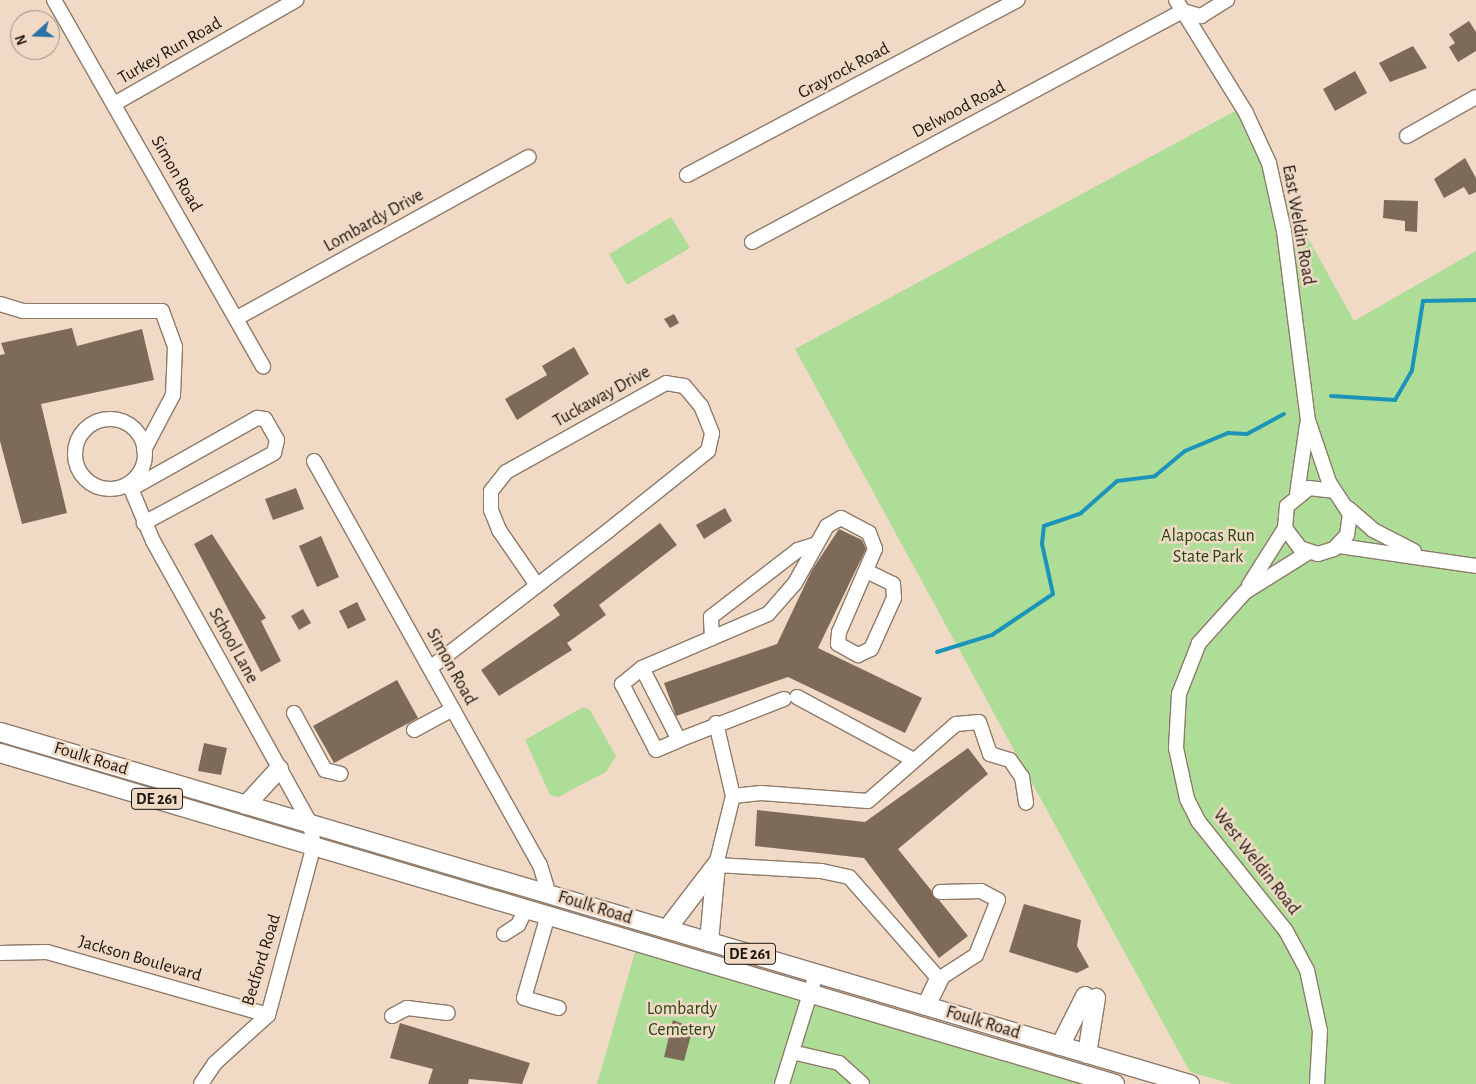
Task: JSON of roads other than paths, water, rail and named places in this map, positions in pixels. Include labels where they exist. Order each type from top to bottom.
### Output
[{"type":"main road","name":"Foulk Road","points":[[0,732],[1190,1084]]},
{"type":"main road","name":"Foulk Road","points":[[0,753],[1115,1084]]},
{"type":"main road","points":[[246,805],[279,770]]},
{"type":"main road","points":[[667,929],[716,865]]},
{"type":"main road","points":[[709,942],[716,865]]},
{"type":"main road","points":[[926,1006],[939,979]]},
{"type":"main road","points":[[1060,1046],[1091,997],[1087,1054]]},
{"type":"street","name":"Simon Road","points":[[54,0],[237,318],[263,367]]},
{"type":"street","name":"Turkey Run Road","points":[[114,104],[296,0]]},
{"type":"street","name":"Grayrock Road","points":[[687,175],[1018,0]]},
{"type":"street","points":[[1180,5],[1193,0]]},
{"type":"street","points":[[1180,5],[1201,16],[1227,0]]},
{"type":"street","name":"Delwood Road","points":[[752,242],[1180,5]]},
{"type":"street","name":"East Weldin Road","points":[[1180,5],[1246,113],[1274,179],[1308,420],[1333,491]]},
{"type":"street","points":[[1407,136],[1476,97]]},
{"type":"street","name":"Lombardy Drive","points":[[237,318],[529,157]]},
{"type":"street","points":[[0,304],[23,311],[162,311],[175,347],[173,395],[144,450]]},
{"type":"street","name":"Tuckaway Drive","points":[[430,668],[537,585],[708,451],[712,433],[701,406],[684,386],[666,383],[506,472],[491,491],[491,510],[498,530],[537,585]]},
{"type":"street","points":[[130,486],[144,462],[144,450],[139,435],[118,420],[95,422],[79,438],[76,462],[83,477],[104,489],[130,486],[257,418],[272,426],[277,450],[264,459],[144,523]]},
{"type":"street","name":"East Weldin Road","points":[[1297,494],[1308,420]]},
{"type":"street","name":"Simon Road","points":[[314,461],[540,865],[549,894]]},
{"type":"street","name":"School Lane","points":[[130,486],[144,523],[310,823]]},
{"type":"street","points":[[1428,558],[1373,530],[1348,508],[1333,491],[1316,487],[1297,494],[1286,510],[1285,528],[1296,546],[1309,552],[1324,553],[1339,546],[1476,566]]},
{"type":"street","points":[[1339,546],[1349,529],[1348,508]]},
{"type":"street","points":[[868,572],[893,584],[894,598],[871,649],[858,655],[838,644],[839,632],[868,572],[875,549],[868,533],[857,523],[841,518],[827,526],[814,545],[795,583],[768,614],[642,668],[622,684],[656,750],[716,723],[790,698],[914,760]]},
{"type":"street","name":"West Weldin Road","points":[[1285,528],[1245,592],[1209,630],[1185,675],[1176,724],[1179,774],[1198,821],[1286,931],[1304,964],[1319,1016],[1317,1084]]},
{"type":"street","points":[[712,638],[711,617],[798,550],[814,545]]},
{"type":"street","name":"West Weldin Road","points":[[1245,592],[1309,552]]},
{"type":"street","points":[[642,668],[679,740]]},
{"type":"street","points":[[414,730],[453,708]]},
{"type":"street","points":[[294,713],[325,770],[341,774]]},
{"type":"street","points":[[733,796],[761,793],[868,801],[956,724],[978,722],[990,754],[1010,760],[1022,777],[1026,803]]},
{"type":"street","points":[[716,723],[733,796],[716,865],[821,871],[849,877],[939,979],[976,955],[998,900],[981,891],[940,892]]},
{"type":"street","name":"Bedford Road","points":[[201,1084],[215,1063],[268,1015],[314,845],[310,823]]},
{"type":"street","points":[[504,934],[518,925],[526,909]]},
{"type":"street","points":[[548,915],[524,998],[559,1008]]},
{"type":"street","name":"Jackson Boulevard","points":[[0,953],[47,952],[268,1015]]},
{"type":"street","points":[[782,1084],[816,974]]},
{"type":"street","points":[[392,1016],[407,1008],[448,1012]]},
{"type":"street","points":[[792,1052],[839,1063],[862,1084]]},
{"type":"waterway","points":[[1331,396],[1395,400],[1412,370],[1423,301],[1476,300]]},
{"type":"waterway","points":[[937,652],[992,635],[1053,594],[1042,544],[1044,526],[1081,513],[1117,481],[1155,476],[1185,451],[1228,433],[1247,434],[1284,414]]},
{"type":"park label","name":"Alapocas Run State Park","points":[[1208,547]]},
{"type":"park label","name":"Lombardy Cemetery","points":[[682,1020]]}]
